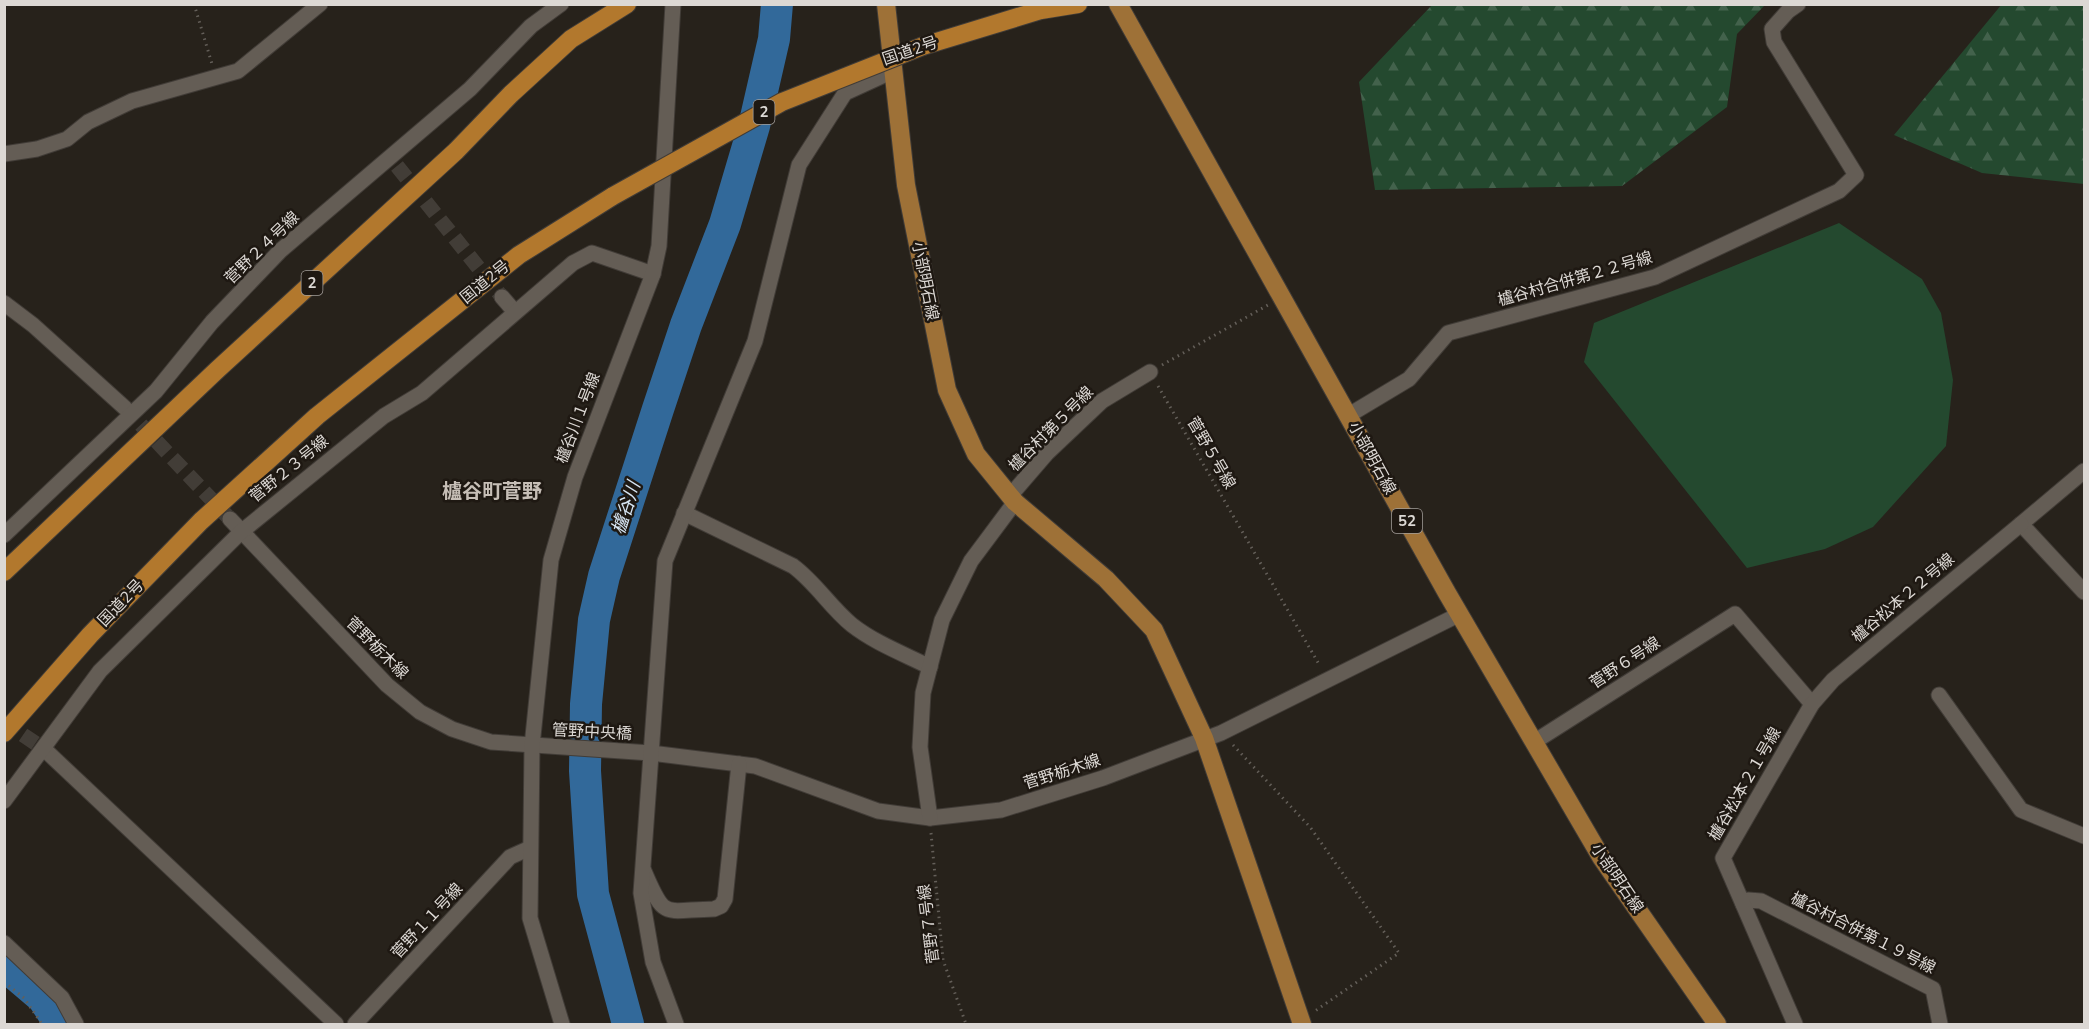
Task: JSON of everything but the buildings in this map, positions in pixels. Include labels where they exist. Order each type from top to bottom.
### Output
[{"type":"highway","name":"2","points":[[4,572],[208,378],[456,151],[511,94],[571,39],[627,4]]},
{"type":"highway","name":"国道2号","points":[[4,734],[90,634],[201,521],[317,416],[519,255],[613,196],[782,102],[923,46],[1041,10],[1078,4]]},
{"type":"main road","name":"小部明石線","points":[[886,4],[906,185],[947,390],[976,454],[1013,499],[1106,579],[1154,630],[1213,735],[1302,1022]]},
{"type":"main road","name":"小部明石線","points":[[1118,4],[1460,614],[1601,857],[1717,1024]]},
{"type":"street","points":[[4,154],[36,149],[67,139],[88,122],[132,102],[238,71],[320,4]]},
{"type":"street","name":"菅野２４号線","points":[[4,535],[156,391],[212,322],[280,251],[394,161],[470,89],[531,26],[561,4]]},
{"type":"street","name":"櫨谷川１号線","points":[[562,1024],[530,918],[532,746],[551,560],[575,477],[653,274],[659,246],[673,4]]},
{"type":"street","name":"櫨谷村合併第２２号線","points":[[1349,416],[1409,379],[1448,333],[1655,277],[1839,191],[1856,175],[1774,42],[1772,29],[1788,11],[1798,4]]},
{"type":"street","points":[[676,1024],[653,962],[641,893],[665,561],[754,341],[799,165],[845,93],[894,71]]},
{"type":"street","name":"菅野２３号線","points":[[4,801],[100,671],[241,532],[384,416],[422,393],[573,263],[592,254],[653,274]]},
{"type":"street","points":[[502,297],[515,312]]},
{"type":"street","points":[[4,303],[33,325],[125,408]]},
{"type":"street","name":"櫨谷村第５号線","points":[[930,818],[920,747],[923,693],[942,620],[972,561],[1047,453],[1102,401],[1150,372]]},
{"type":"street","name":"櫨谷松本２２号線","points":[[1812,704],[1833,680],[2085,471]]},
{"type":"street","points":[[684,513],[793,566],[807,576],[852,625],[869,637],[930,667]]},
{"type":"street","name":"菅野栃木線","points":[[230,519],[387,686],[420,712],[452,729],[482,739],[532,746]]},
{"type":"street","points":[[2021,524],[2085,591]]},
{"type":"street","name":"菅野栃木線","points":[[651,753],[739,764],[775,773],[878,811],[930,818],[1001,810],[1103,778],[1213,735],[1460,614]]},
{"type":"street","name":"菅野６号線","points":[[1534,742],[1734,614],[1812,704]]},
{"type":"street","points":[[1939,695],[2021,810],[2085,836]]},
{"type":"street","name":"櫨谷松本２１号線","points":[[1795,1024],[1723,858],[1812,704]]},
{"type":"street","name":"管野中央橋","points":[[532,746],[651,753]]},
{"type":"street","points":[[44,749],[336,1024]]},
{"type":"street","points":[[643,868],[658,905],[666,910],[714,909],[721,906],[725,899],[739,764]]},
{"type":"street","name":"菅野１１号線","points":[[355,1024],[510,857],[530,848]]},
{"type":"street","name":"櫨谷村合併第１９号線","points":[[1743,904],[1748,900],[1761,902],[1933,989],[1940,1024]]},
{"type":"street","points":[[4,943],[62,998],[76,1024]]},
{"type":"path","points":[[194,4],[216,77]]},
{"type":"path","points":[[1150,372],[1283,296]]},
{"type":"path","name":"菅野５号線","points":[[1150,372],[1328,680]]},
{"type":"path","points":[[1213,735],[1310,827],[1399,953],[1302,1022]]},
{"type":"path","name":"菅野７号線","points":[[930,818],[943,960],[966,1024]]},
{"type":"path","points":[[4,982],[24,998],[42,1024]]},
{"type":"green space","points":[[2002,4],[2084,5],[2084,184],[1982,173],[1894,135]]},
{"type":"green space","points":[[1432,5],[1765,5],[1737,34],[1727,107],[1622,186],[1375,190],[1359,82]]},
{"type":"green space","points":[[1839,223],[1922,279],[1941,313],[1953,380],[1946,446],[1873,527],[1825,549],[1747,568],[1584,362],[1594,323]]},
{"type":"waterway","name":"櫨谷川","points":[[628,1024],[593,894],[585,771],[586,704],[594,620],[604,576],[658,409],[686,325],[725,224],[754,126],[774,39],[777,4]]},
{"type":"waterway","points":[[4,965],[43,998],[60,1024]]},
{"type":"tunnel","points":[[397,166],[502,297]]},
{"type":"tunnel","points":[[125,408],[230,519]]},
{"type":"tunnel","points":[[4,722],[44,749]]},
{"type":"district","name":"櫨谷町菅野","points":[[492,491]]}]
